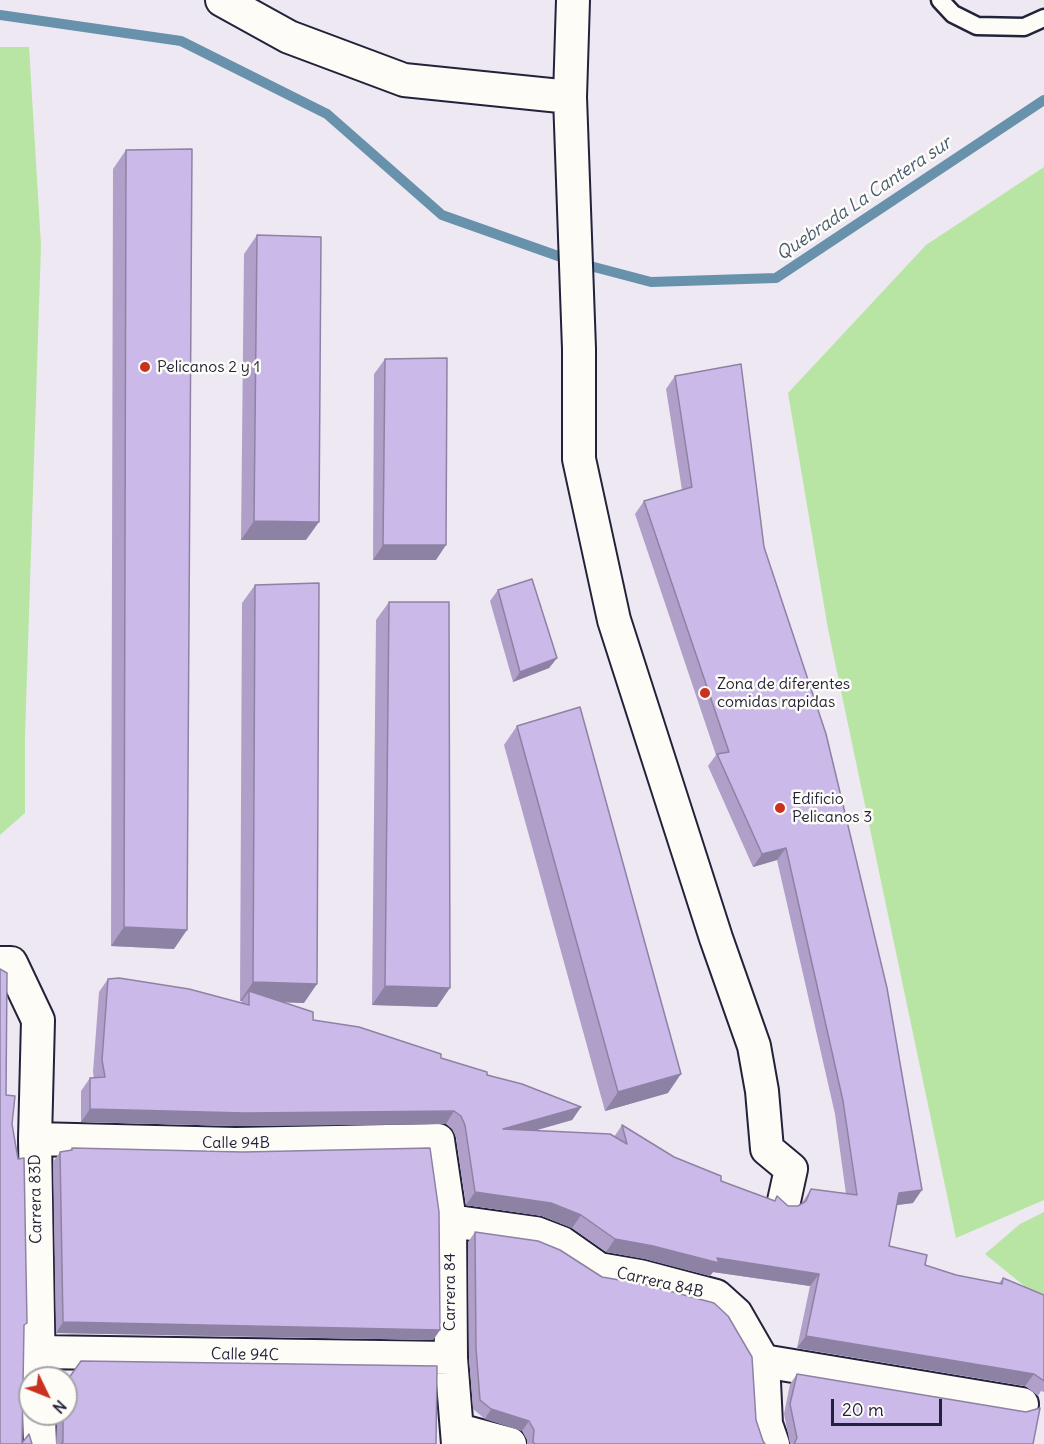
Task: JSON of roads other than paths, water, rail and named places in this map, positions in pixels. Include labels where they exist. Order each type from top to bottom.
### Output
[{"type":"street","points":[[573,0],[570,97],[579,349],[579,459],[614,620],[753,1046],[762,1091],[767,1149],[791,1169],[784,1201]]},
{"type":"street","points":[[225,1],[289,37],[404,80],[570,97]]},
{"type":"street","name":"Carrera 83D","points":[[0,963],[11,963],[38,1020],[35,1139],[38,1365]]},
{"type":"street","name":"Calle 94B","points":[[35,1139],[236,1144],[438,1140]]},
{"type":"street","name":"Carrera 84","points":[[438,1140],[450,1221],[451,1358],[458,1437]]},
{"type":"street","name":"Carrera 84B","points":[[450,1221],[536,1233],[562,1243],[599,1269],[650,1278],[716,1296],[736,1314],[763,1361],[766,1424],[773,1444]]},
{"type":"street","name":"Calle 94C","points":[[38,1365],[451,1358]]},
{"type":"street","points":[[763,1361],[1022,1404]]},
{"type":"street","points":[[39,1426],[40,1444]]},
{"type":"street","points":[[458,1437],[510,1444]]},
{"type":"lane","points":[[940,0],[953,14],[977,26],[1024,27],[1044,18]]},
{"type":"waterway","name":"Quebrada La Cantera sur","points":[[0,15],[181,41],[327,114],[442,215],[575,262],[651,282],[776,278],[1044,100]]},
{"type":"place","name":"Pelicanos 2 y 1","points":[[145,367]]},
{"type":"place","name":"Zona de diferentes comidas rapidas","points":[[705,693]]},
{"type":"place","name":"Edificio Pelicanos 3","points":[[780,808]]}]
